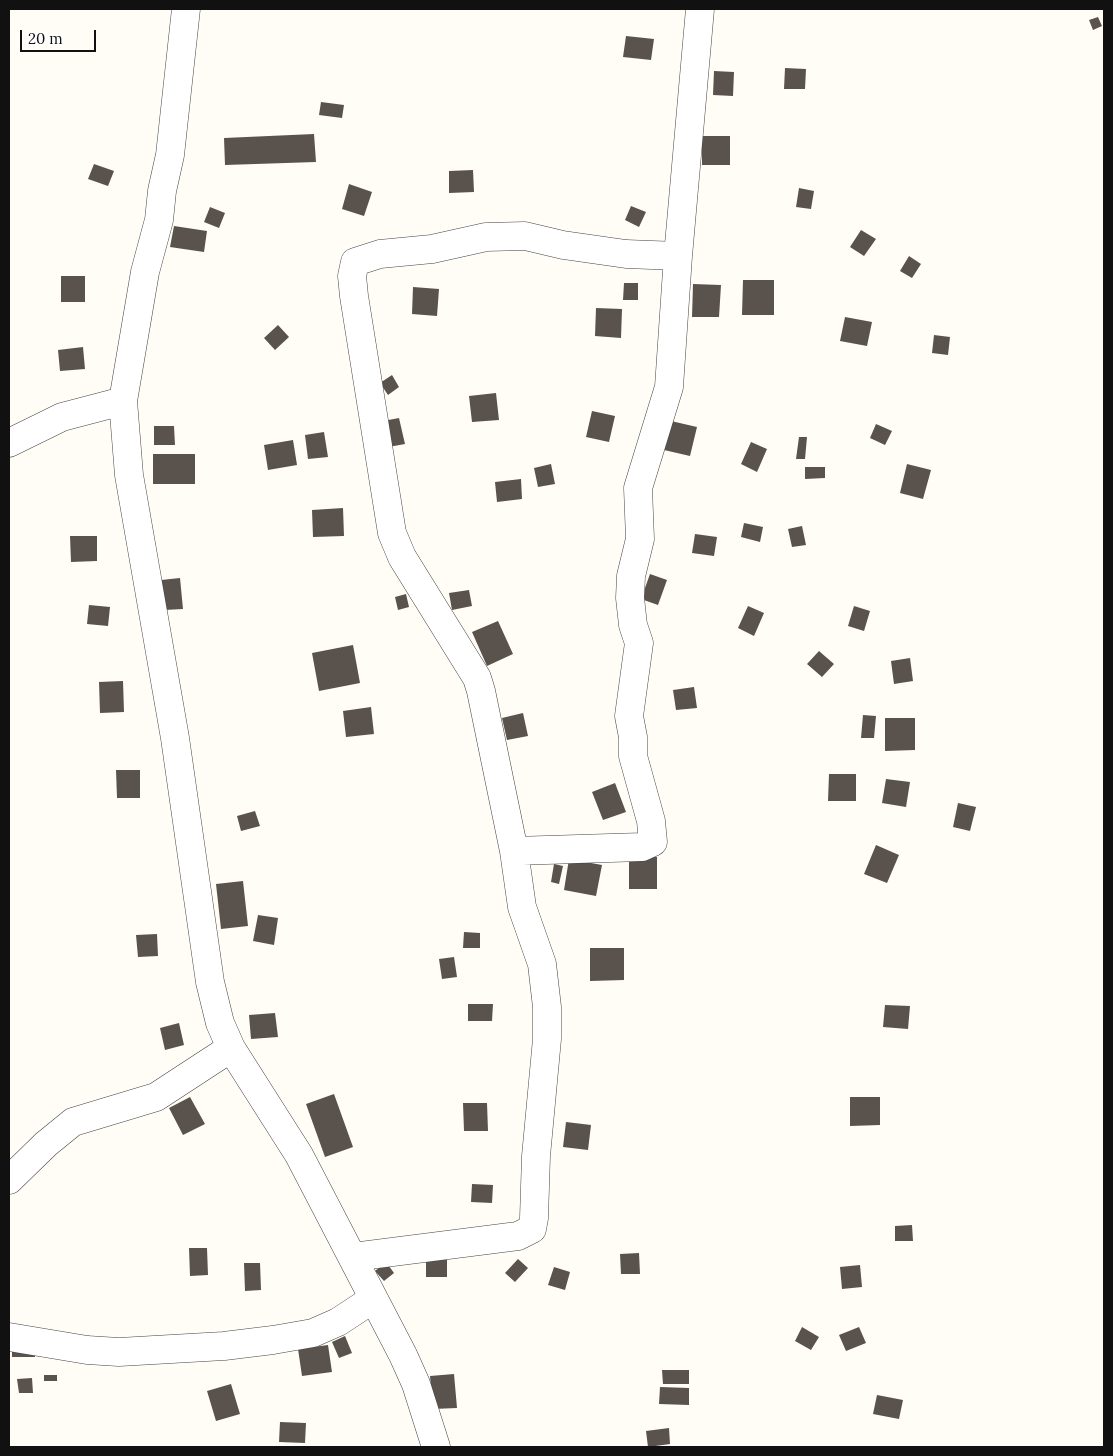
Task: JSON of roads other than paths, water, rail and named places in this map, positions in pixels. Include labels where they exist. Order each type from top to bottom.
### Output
[{"type":"street","points":[[186,9],[170,155],[162,191],[159,220],[145,272],[123,401],[129,475],[175,738],[210,982],[220,1023],[231,1048],[299,1154],[404,1355],[416,1384],[436,1447]]},
{"type":"street","points":[[514,850],[642,847],[653,842],[651,821],[634,756],[629,716],[639,644],[633,625],[630,598],[631,576],[640,539],[638,488],[669,387],[678,256],[700,9]]},
{"type":"street","points":[[352,1257],[518,1236],[532,1230],[536,1156],[547,1039],[547,1007],[542,964],[522,907],[514,850],[486,708],[477,678],[402,557],[392,533],[354,296],[352,276],[355,262],[380,254],[432,249],[486,237],[505,236],[525,236],[563,245],[626,254],[678,256]]},
{"type":"street","points":[[9,443],[62,417],[123,401]]},
{"type":"street","points":[[9,1180],[46,1144],[73,1122],[156,1097],[231,1048]]},
{"type":"street","points":[[9,1337],[87,1350],[119,1352],[224,1346],[273,1340],[313,1332],[338,1322],[374,1298]]}]
